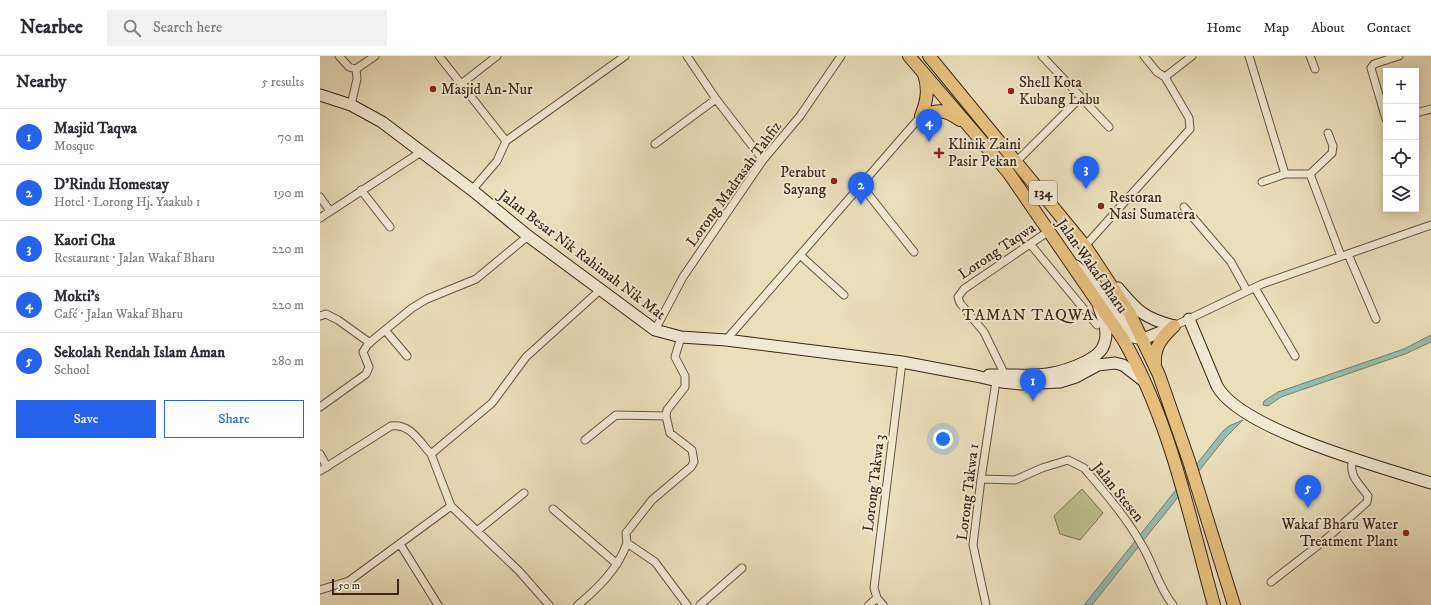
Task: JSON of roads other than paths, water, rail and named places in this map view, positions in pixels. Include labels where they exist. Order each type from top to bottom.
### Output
[{"type":"main road","name":"Jalan Wakaf Bharu","points":[[909,56],[1008,172],[1123,339],[1147,384],[1179,478],[1214,605]]},
{"type":"main road","name":"Jalan Wakaf Bharu","points":[[929,56],[1085,246],[1100,266],[1130,314],[1155,367],[1189,461],[1234,605]]},
{"type":"main road","points":[[921,116],[926,105],[928,94],[923,72]]},
{"type":"main road","points":[[921,116],[935,110],[943,111],[951,114],[972,129]]},
{"type":"main road","points":[[1155,367],[1156,349],[1174,326]]},
{"type":"street","points":[[339,56],[349,67],[356,69]]},
{"type":"street","points":[[356,69],[375,56]]},
{"type":"street","points":[[438,56],[506,141]]},
{"type":"street","points":[[460,84],[497,56]]},
{"type":"street","points":[[472,190],[497,161],[506,141],[625,56]]},
{"type":"street","points":[[687,56],[716,99],[763,160]]},
{"type":"street","name":"Lorong Madrasah Tahfiz","points":[[654,330],[683,277],[763,160],[800,116],[841,56]]},
{"type":"street","points":[[1042,56],[1108,127]]},
{"type":"street","points":[[1085,246],[1190,129],[1189,118],[1165,77],[1157,72],[1144,56]]},
{"type":"street","points":[[1165,77],[1192,56]]},
{"type":"street","points":[[1249,56],[1285,174]]},
{"type":"street","points":[[1310,56],[1315,69]]},
{"type":"street","points":[[1383,109],[1371,68],[1374,64],[1399,56]]},
{"type":"street","points":[[351,105],[357,79],[356,69]]},
{"type":"street","name":"Jalan Besar Nik Rahimah Nik Mat","points":[[320,95],[351,105],[382,122],[472,190],[528,236],[654,330],[681,337],[726,340],[902,362],[976,376],[1001,378],[1037,376],[1056,373],[1071,368],[1098,354],[1103,348],[1106,334],[1097,300]]},
{"type":"street","points":[[1016,161],[1080,98]]},
{"type":"street","points":[[656,144],[716,99]]},
{"type":"street","points":[[1419,112],[1431,109]]},
{"type":"street","points":[[726,340],[921,116]]},
{"type":"street","points":[[1262,182],[1285,174],[1310,174],[1332,154],[1332,146],[1328,133]]},
{"type":"street","points":[[320,218],[420,152]]},
{"type":"street","points":[[1310,174],[1344,255],[1376,319]]},
{"type":"street","points":[[861,185],[914,252]]},
{"type":"street","points":[[361,190],[390,227]]},
{"type":"street","points":[[320,197],[330,211]]},
{"type":"street","points":[[1184,207],[1231,262],[1247,291]]},
{"type":"street","points":[[1071,263],[1094,282],[1131,334],[1136,339],[1143,339],[1247,291],[1431,225]]},
{"type":"street","name":"Lorong Taqwa","points":[[1001,378],[984,332],[960,303],[958,297],[964,289],[1031,245],[1049,231]]},
{"type":"street","points":[[320,407],[366,374],[369,366],[363,352],[365,347],[412,308],[476,279],[528,236]]},
{"type":"street","points":[[1031,245],[1097,325]]},
{"type":"street","points":[[800,255],[844,295]]},
{"type":"street","name":"Jalan Wakaf Bharu","points":[[1100,266],[1133,306],[1144,315],[1174,326]]},
{"type":"street","points":[[1255,288],[1295,356]]},
{"type":"street","points":[[431,454],[492,403],[526,357],[600,290]]},
{"type":"street","points":[[320,316],[326,314],[338,320],[370,343]]},
{"type":"street","points":[[1189,319],[1217,386],[1222,395],[1229,402],[1294,437],[1431,483]]},
{"type":"street","points":[[386,330],[407,356]]},
{"type":"street","points":[[578,605],[601,585],[616,564],[627,544],[627,530],[652,500],[694,462],[692,450],[670,433],[666,416],[667,410],[685,387],[685,376],[674,357],[681,337]]},
{"type":"street","name":"Lorong Takwa 3","points":[[877,598],[874,588],[902,362]]},
{"type":"street","name":"Jalan Besar Nik Rahimah Nik Mat","points":[[1001,378],[1020,384],[1060,382],[1076,377],[1098,365],[1115,363],[1123,365],[1147,384]]},
{"type":"street","name":"Lorong Takwa 1","points":[[986,605],[973,545],[981,479],[1001,378]]},
{"type":"street","points":[[585,440],[616,415],[666,416]]},
{"type":"street","points":[[320,471],[391,426],[399,424],[406,426],[431,454],[451,506],[519,571],[549,605]]},
{"type":"street","points":[[320,454],[328,467]]},
{"type":"street","points":[[1271,582],[1325,540],[1367,502],[1368,496],[1351,473],[1353,458]]},
{"type":"street","name":"Jalan Stesen","points":[[981,479],[1012,480],[1042,468],[1068,460],[1084,468],[1114,502],[1136,535],[1162,588],[1174,605]]},
{"type":"street","points":[[477,531],[524,493]]},
{"type":"street","points":[[320,590],[347,582],[451,506]]},
{"type":"street","points":[[553,509],[616,564]]},
{"type":"street","points":[[400,544],[438,605]]},
{"type":"street","points":[[627,544],[655,562],[687,605]]},
{"type":"street","points":[[700,605],[742,568]]},
{"type":"street","points":[[869,605],[877,598],[883,605]]},
{"type":"place","name":"Masjid An-Nur","points":[[433,89]]},
{"type":"place","name":"Shell Kota Kubang Labu","points":[[1011,91]]},
{"type":"place","name":"Mokti’s","points":[[929,142]]},
{"type":"place","name":"Klinik Zaini Pasir Pekan","points":[[939,153]]},
{"type":"place","name":"Perabut Sayang","points":[[834,181]]},
{"type":"place","name":"Kaori Cha","points":[[1086,189]]},
{"type":"place","name":"D’Rindu Homestay","points":[[861,205]]},
{"type":"place","name":"Restoran Nasi Sumatera","points":[[1101,206]]},
{"type":"place","name":"Masjid Taqwa","points":[[1033,401]]},
{"type":"place","name":"Sekolah Rendah Islam Aman","points":[[1308,508]]},
{"type":"place","name":"Wakaf Bharu Water Treatment Plant","points":[[1406,533]]},
{"type":"district","name":"TAMAN TAQWA","points":[[1028,315]]}]
